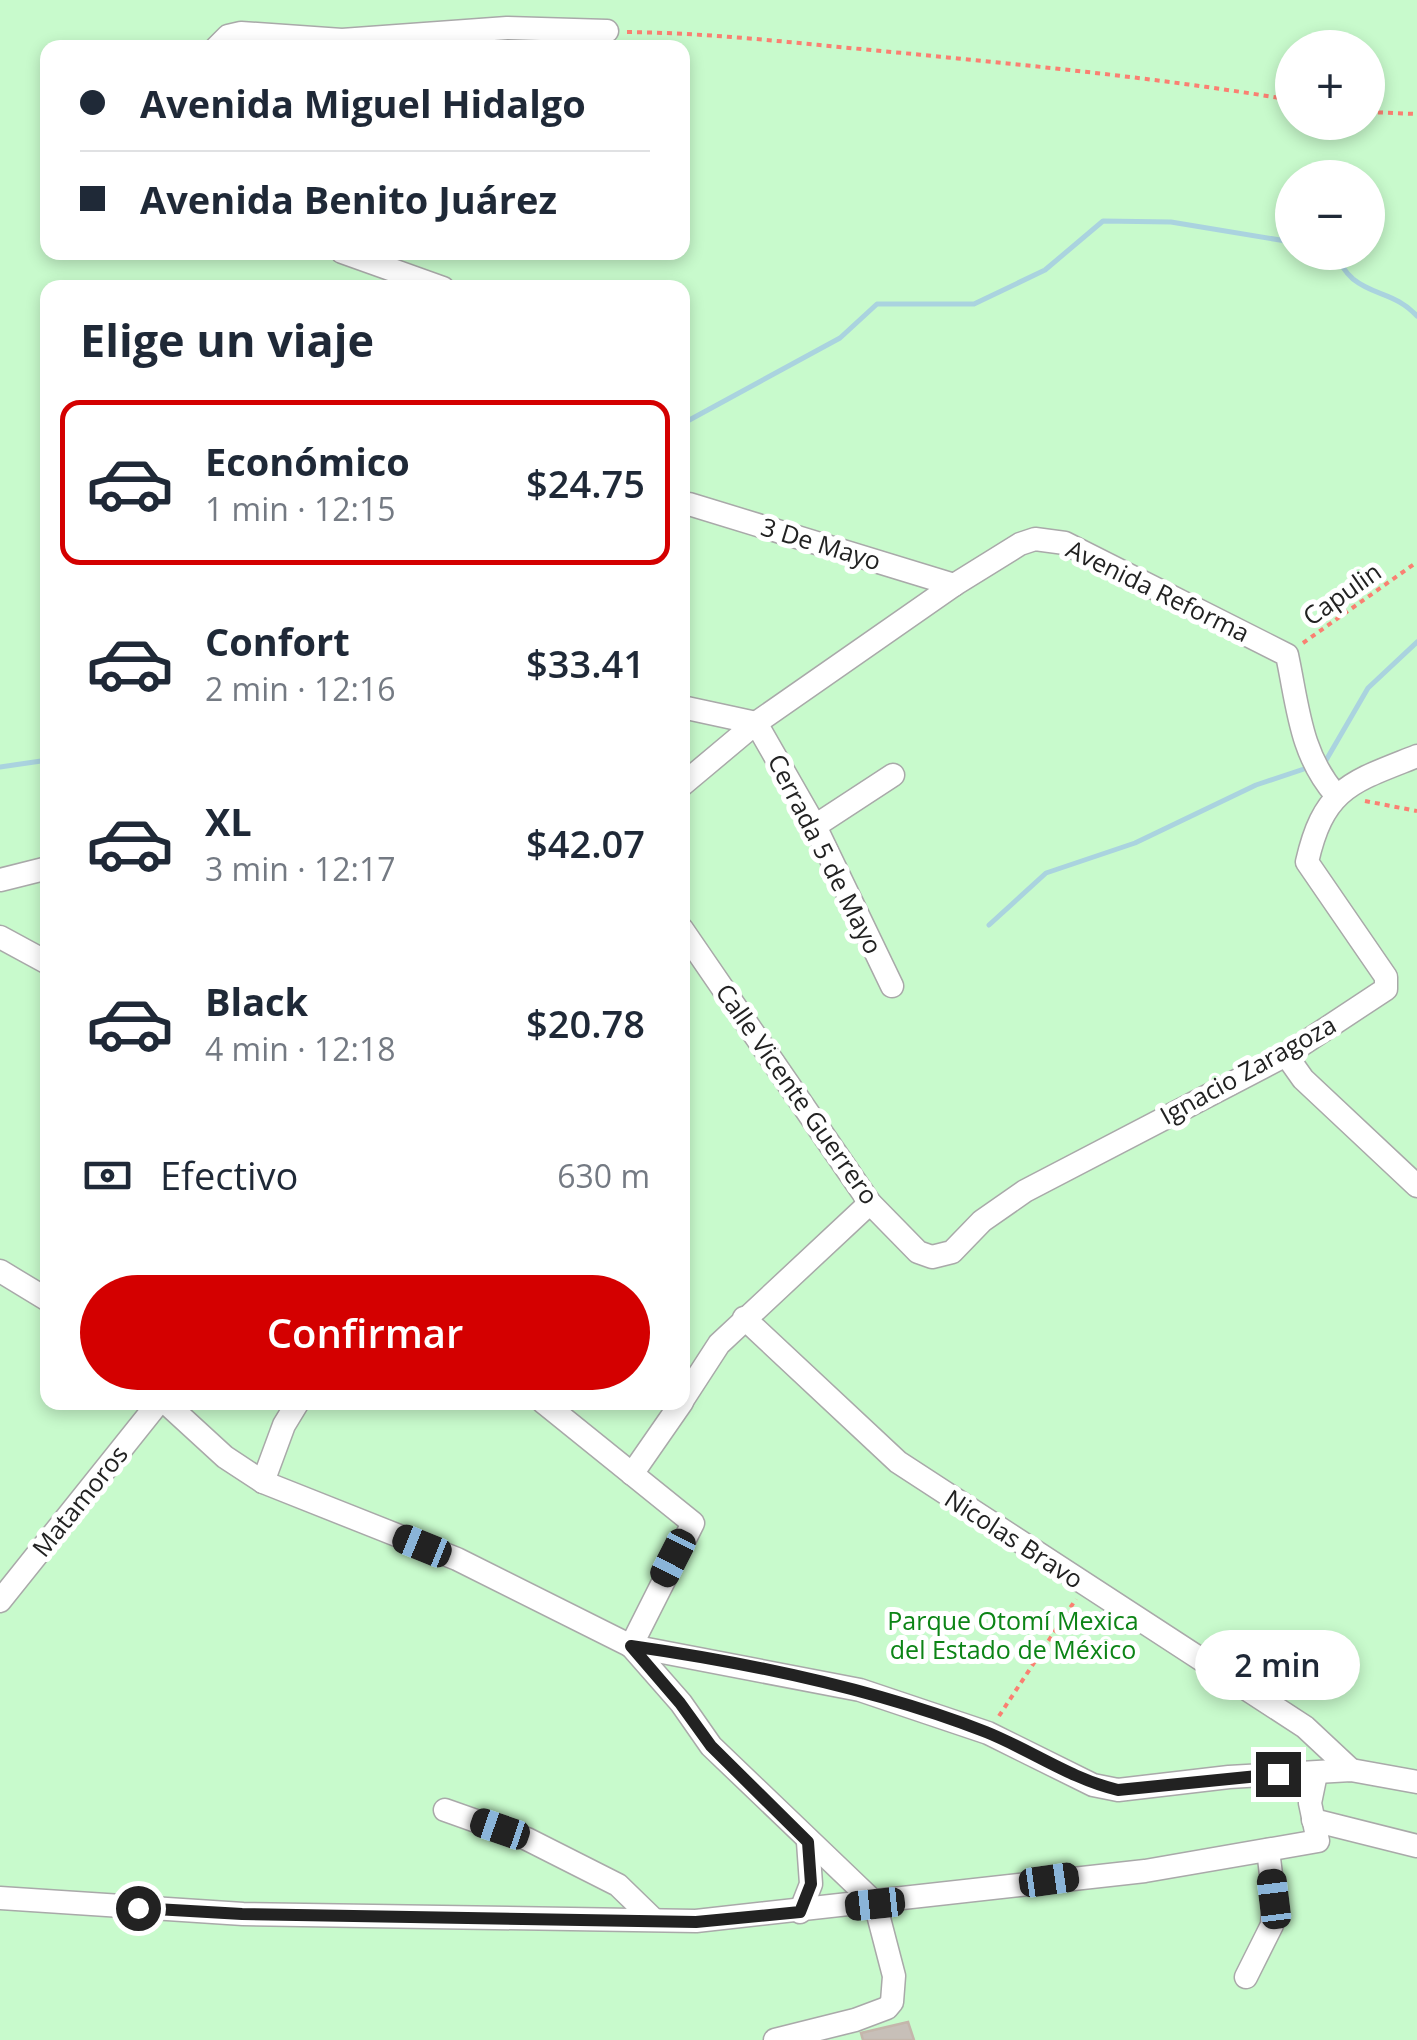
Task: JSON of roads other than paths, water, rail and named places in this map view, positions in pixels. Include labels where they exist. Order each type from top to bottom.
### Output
[{"type":"street","points":[[224,40],[242,34],[342,40],[508,28],[607,31]]},
{"type":"street","points":[[364,260],[421,280]]},
{"type":"street","name":"3 De Mayo","points":[[690,504],[954,584]]},
{"type":"street","name":"Avenida Reforma","points":[[690,778],[756,724],[954,584],[1020,544],[1046,539],[1064,543],[1286,655],[1304,742],[1317,774],[1336,795]]},
{"type":"street","name":"Cerrada 5 de Mayo","points":[[690,709],[756,724],[815,826],[892,986]]},
{"type":"street","points":[[1336,795],[1350,782],[1417,756]]},
{"type":"street","points":[[815,826],[893,775]]},
{"type":"street","name":"Ignacio Zaragoza","points":[[918,1252],[932,1257],[952,1252],[982,1221],[1025,1191],[1286,1055],[1386,989],[1386,977],[1307,862],[1312,842],[1336,795]]},
{"type":"street","points":[[0,880],[40,870]]},
{"type":"street","points":[[0,937],[40,959]]},
{"type":"street","name":"Calle Vicente Guerrero","points":[[690,941],[870,1202],[918,1252]]},
{"type":"street","points":[[1286,1055],[1304,1078],[1417,1186]]},
{"type":"street","points":[[690,1389],[719,1344],[870,1202]]},
{"type":"street","points":[[0,1271],[40,1295]]},
{"type":"street","name":"Nicolas Bravo","points":[[744,1318],[898,1462],[1305,1727],[1351,1770]]},
{"type":"street","name":"Matamoros","points":[[0,1600],[155,1410]]},
{"type":"street","points":[[171,1410],[225,1457],[263,1482],[457,1559],[631,1646],[860,1690],[988,1733],[1093,1785],[1118,1790],[1151,1789],[1229,1777],[1351,1770],[1417,1782]]},
{"type":"street","points":[[263,1482],[293,1410]]},
{"type":"street","points":[[554,1410],[693,1524],[631,1646]]},
{"type":"street","points":[[632,1474],[676,1410]]},
{"type":"street","points":[[631,1646],[711,1746],[875,1904],[894,1976],[888,2008],[775,2040]]},
{"type":"street","points":[[0,1898],[242,1914],[652,1918],[696,1922],[1145,1871],[1318,1842],[1310,1803],[1316,1774]]},
{"type":"street","points":[[445,1810],[527,1839],[618,1886],[652,1918]]},
{"type":"street","points":[[1313,1820],[1417,1846]]},
{"type":"street","points":[[800,1912],[811,1884],[808,1842]]},
{"type":"street","points":[[1246,1977],[1272,1924],[1274,1899],[1268,1850]]},
{"type":"waterway","points":[[690,420],[840,338],[877,304],[974,304],[1045,270],[1103,221],[1171,222],[1275,239]]},
{"type":"waterway","points":[[1345,270],[1361,285],[1401,303],[1417,316]]},
{"type":"waterway","points":[[1325,762],[1368,688],[1417,642]]},
{"type":"waterway","points":[[0,767],[40,761]]},
{"type":"waterway","points":[[989,925],[1046,873],[1135,843],[1256,785],[1310,767]]},
{"type":"park label","name":"Parque Otomí Mexica del Estado de México","points":[[1013,1636]]}]
